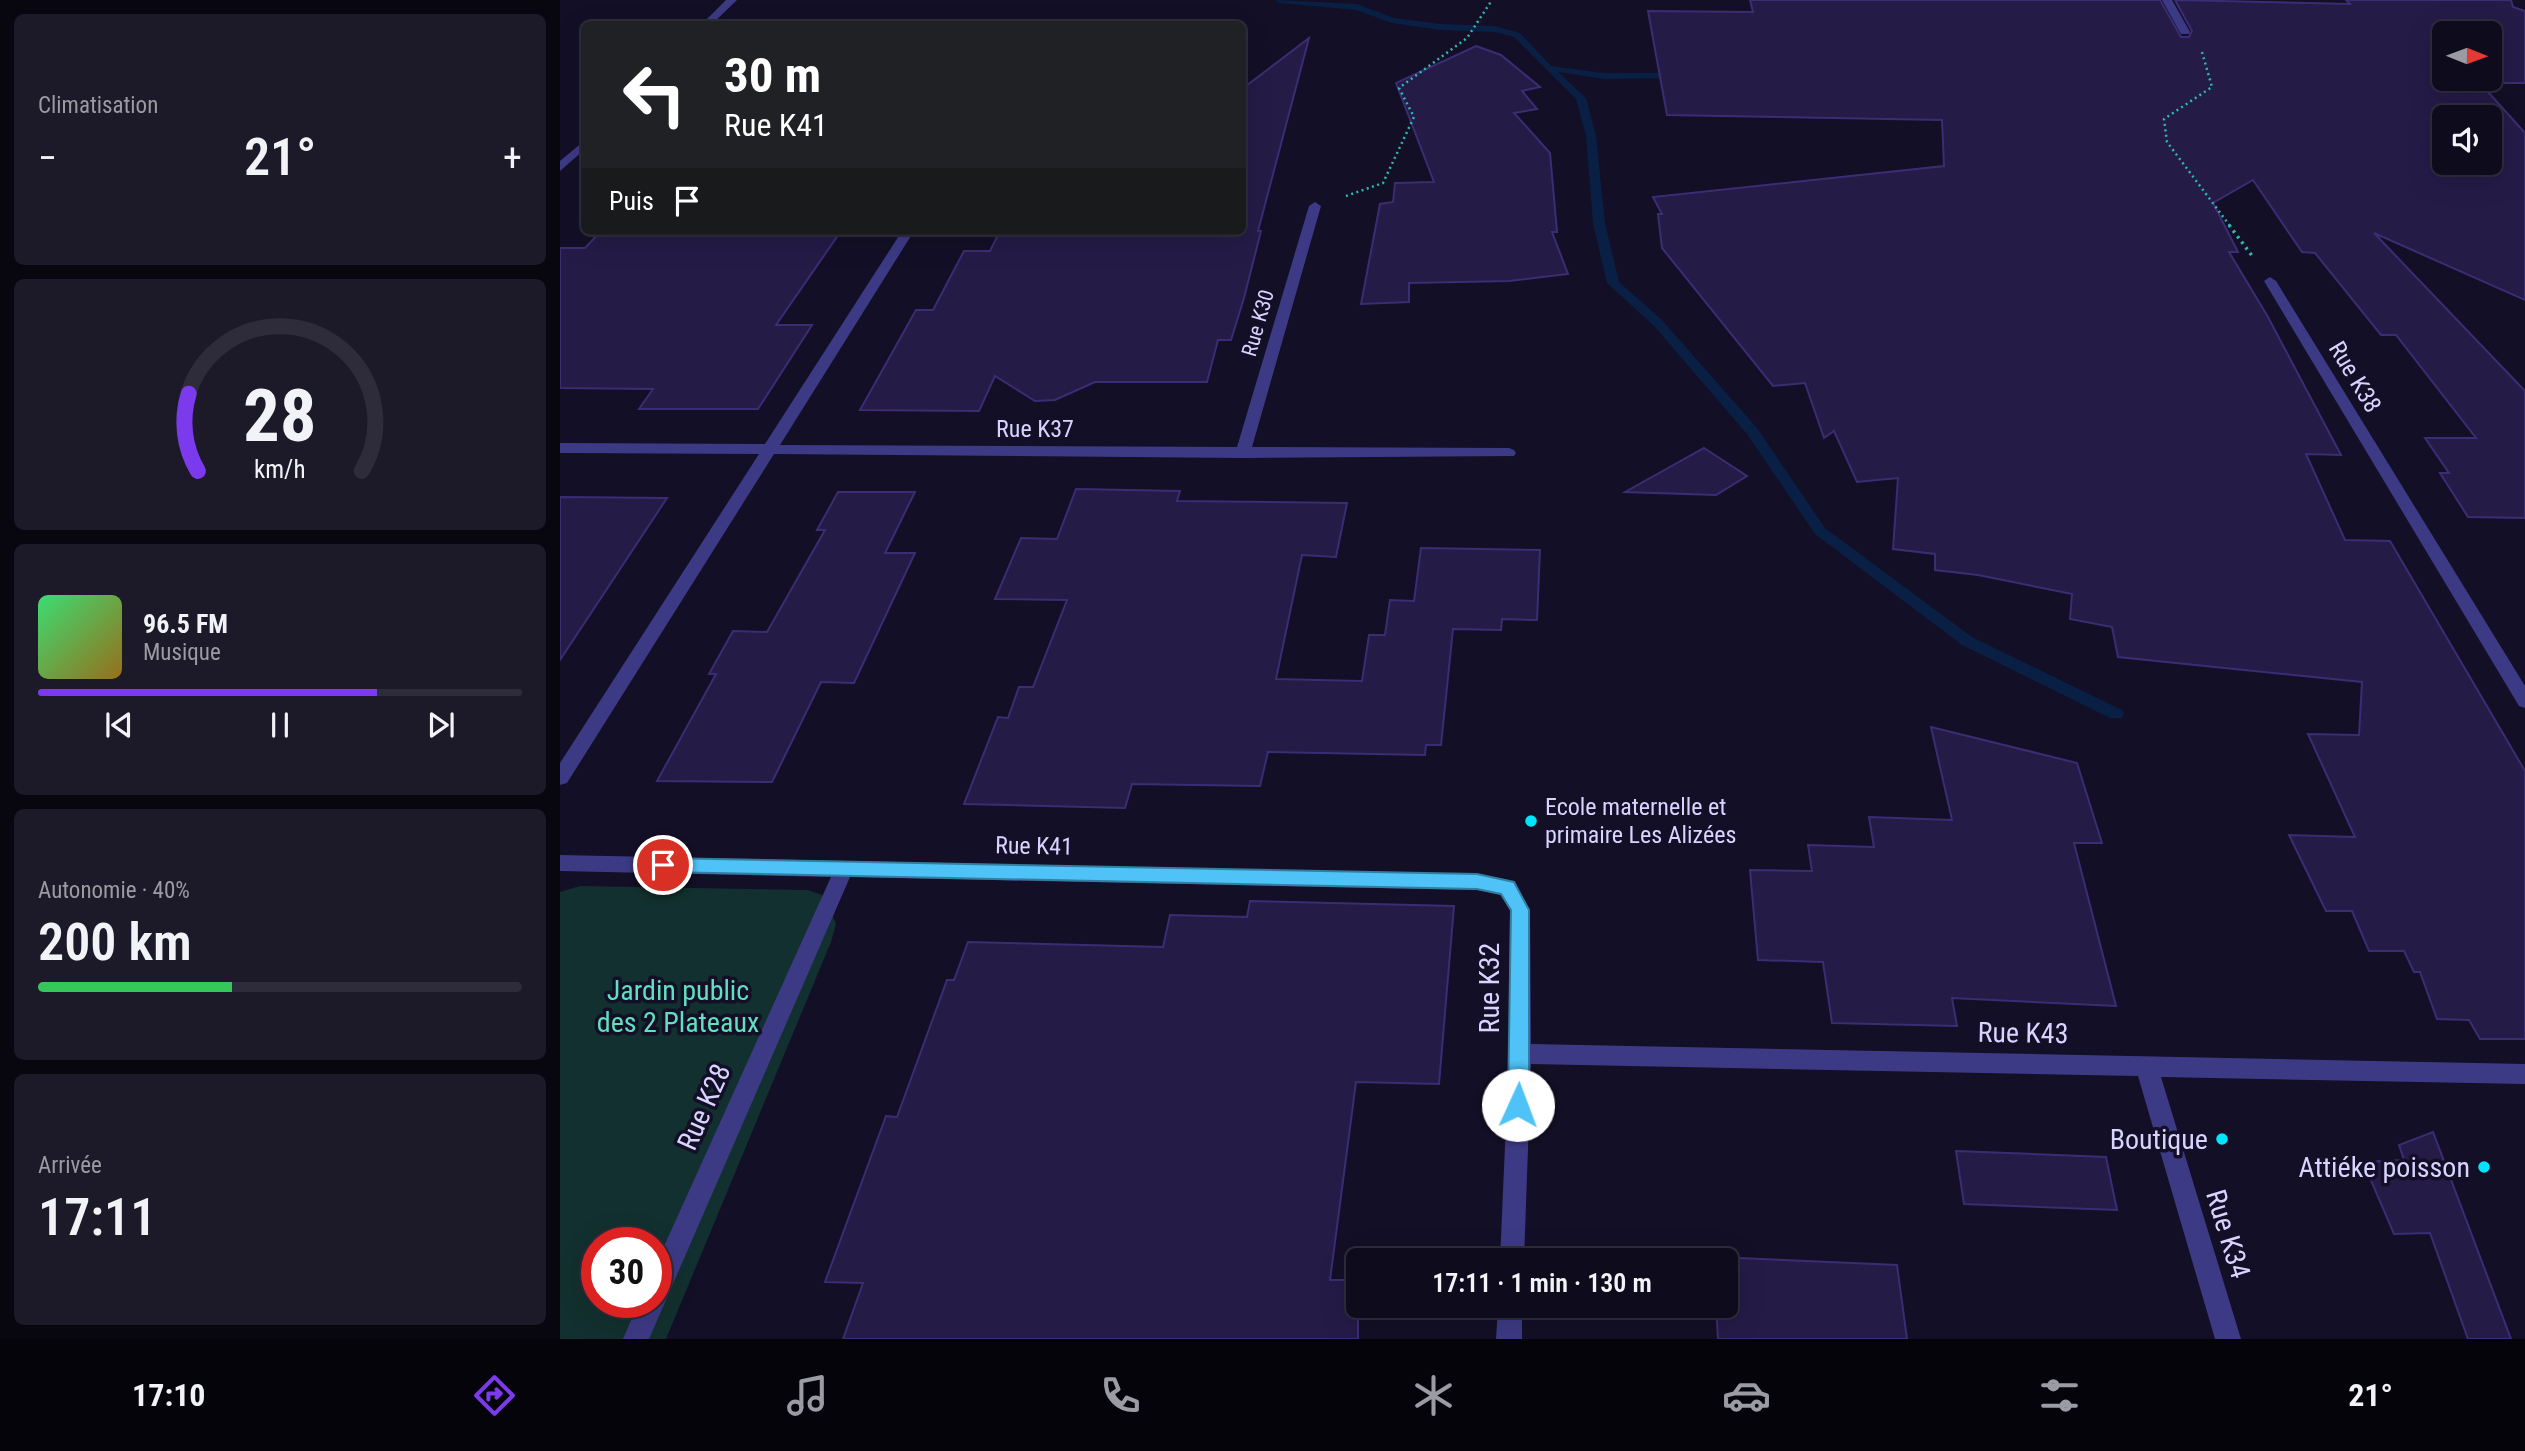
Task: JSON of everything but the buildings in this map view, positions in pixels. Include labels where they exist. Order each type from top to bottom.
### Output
[{"type":"street","points":[[710,21],[732,0]]},
{"type":"street","points":[[2167,0],[2185,32]]},
{"type":"street","points":[[560,168],[581,147]]},
{"type":"street","name":"Rue K30","points":[[1243,453],[1315,206]]},
{"type":"street","points":[[560,778],[905,235]]},
{"type":"street","name":"Rue K38","points":[[2270,281],[2525,701]]},
{"type":"street","name":"Rue K37","points":[[560,448],[1509,453]]},
{"type":"street","name":"Rue K41","points":[[560,863],[1477,882],[1507,888]]},
{"type":"street","name":"Rue K28","points":[[672,1257],[844,869]]},
{"type":"street","name":"Rue K32","points":[[1507,888],[1520,910],[1520,1054],[1512,1248]]},
{"type":"street","name":"Rue K43","points":[[1520,1054],[2525,1074]]},
{"type":"street","name":"Rue K34","points":[[2146,1065],[2228,1339]]},
{"type":"street","points":[[636,1339],[645,1318]]},
{"type":"street","points":[[1509,1339],[1510,1318]]},
{"type":"path","points":[[1315,206],[1383,183],[1414,117],[1399,88],[1467,38],[1492,0]]},
{"type":"path","points":[[2185,32],[2199,42],[2212,87],[2200,98],[2174,107],[2164,119],[2167,142],[2270,281]]},
{"type":"green space","name":"Jardin public des 2 Plateaux","points":[[580,886],[808,890],[825,896],[836,924],[831,942],[666,1339],[560,1339],[560,892]]},
{"type":"waterway","points":[[1279,0],[1357,7],[1392,20],[1441,27],[1495,29],[1517,35],[1548,68]]},
{"type":"waterway","points":[[1548,68],[1604,76],[1679,75]]},
{"type":"waterway","points":[[1548,68],[1581,98],[1591,136],[1599,223],[1613,283],[1658,323],[1752,431],[1820,531],[1967,641],[2116,714]]},
{"type":"place","name":"Ecole maternelle et primaire Les Alizées","points":[[1531,821]]},
{"type":"place","name":"Boutique","points":[[2222,1139]]},
{"type":"place","name":"Attiéke poisson","points":[[2484,1167]]},
{"type":"route","points":[[663,865],[1477,882],[1507,888],[1520,910],[1518,1105]]}]
